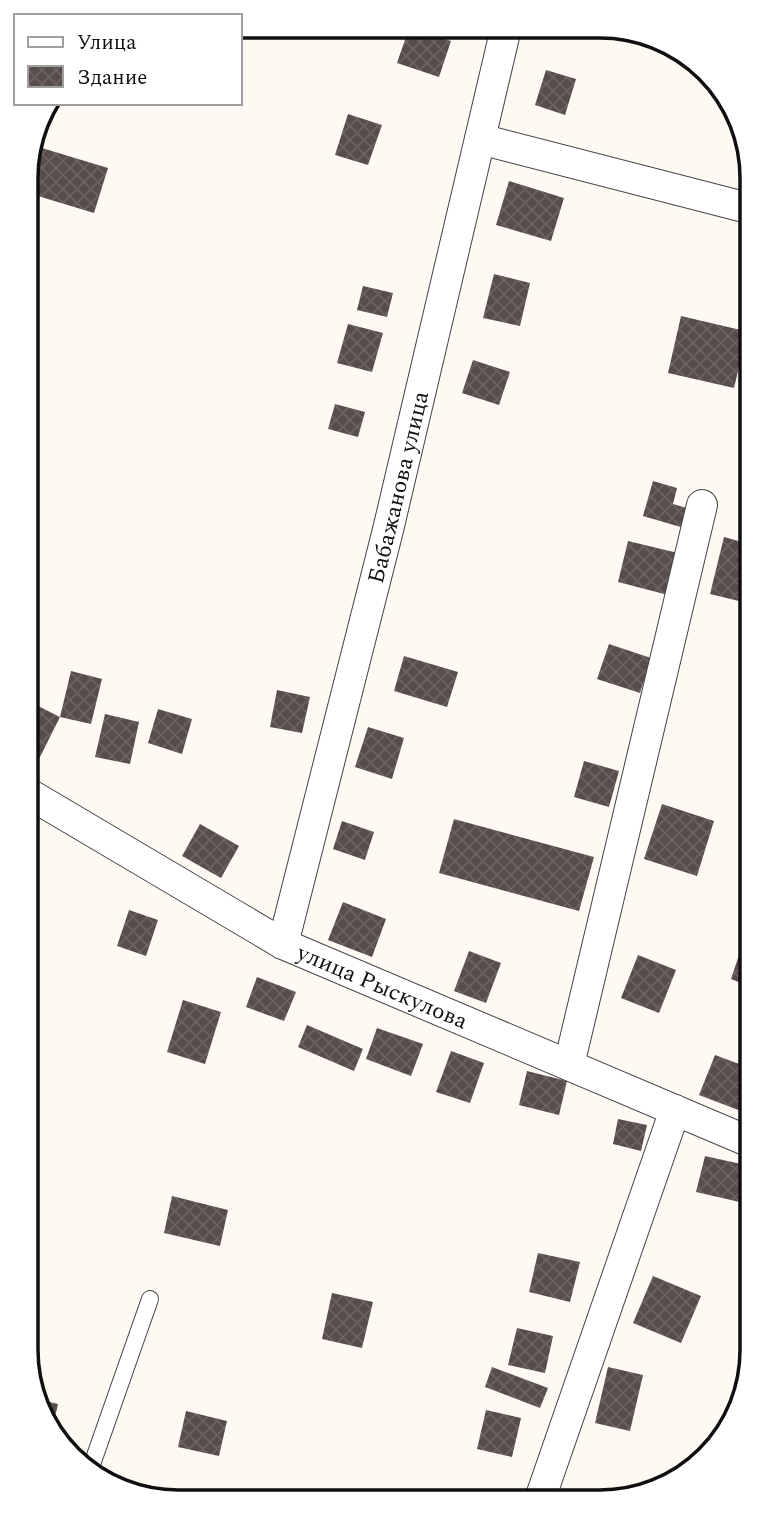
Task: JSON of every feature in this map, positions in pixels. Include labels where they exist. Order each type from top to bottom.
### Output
[{"type":"street","name":"Бабажанова улица","points":[[283,944],[387,530],[504,38]]},
{"type":"street","points":[[480,139],[740,206]]},
{"type":"street","points":[[569,1065],[702,505]]},
{"type":"street","name":"улица Рыскулова","points":[[38,799],[283,944],[739,1137]]},
{"type":"street","points":[[543,1490],[676,1110]]},
{"type":"lane","points":[[93,1462],[150,1299]]},
{"type":"building","points":[[405,38],[443,38],[451,41],[439,77],[397,63]]},
{"type":"building","points":[[546,70],[576,79],[565,115],[535,105]]},
{"type":"building","points":[[348,114],[382,125],[368,165],[335,155]]},
{"type":"building","points":[[42,148],[108,168],[94,213],[39,196]]},
{"type":"building","points":[[509,181],[564,198],[551,241],[496,225]]},
{"type":"building","points":[[494,274],[530,283],[520,326],[483,318]]},
{"type":"building","points":[[363,286],[393,293],[387,317],[357,310]]},
{"type":"building","points":[[681,316],[740,330],[740,364],[734,388],[668,373]]},
{"type":"building","points":[[348,324],[383,333],[372,372],[337,363]]},
{"type":"building","points":[[473,360],[510,372],[499,405],[462,393]]},
{"type":"building","points":[[335,404],[365,412],[358,437],[328,429]]},
{"type":"building","points":[[653,481],[677,488],[673,504],[690,509],[684,528],[643,516]]},
{"type":"building","points":[[724,537],[740,541],[740,601],[710,594]]},
{"type":"building","points":[[628,541],[678,553],[668,595],[618,582]]},
{"type":"building","points":[[609,644],[651,658],[640,693],[597,679]]},
{"type":"building","points":[[404,656],[458,672],[447,707],[394,691]]},
{"type":"building","points":[[71,671],[102,679],[91,724],[60,717]]},
{"type":"building","points":[[277,690],[310,697],[302,733],[270,727]]},
{"type":"building","points":[[39,706],[60,717],[39,759]]},
{"type":"building","points":[[158,709],[192,719],[182,754],[148,743]]},
{"type":"building","points":[[105,714],[139,722],[130,764],[95,757]]},
{"type":"building","points":[[368,727],[404,738],[392,779],[355,767]]},
{"type":"building","points":[[584,761],[619,771],[609,807],[574,797]]},
{"type":"building","points":[[662,804],[714,821],[697,876],[644,859]]},
{"type":"building","points":[[454,819],[594,857],[579,911],[439,873]]},
{"type":"building","points":[[342,821],[374,832],[365,860],[333,849]]},
{"type":"building","points":[[200,824],[239,846],[221,878],[182,856]]},
{"type":"building","points":[[343,902],[386,919],[372,957],[328,940]]},
{"type":"building","points":[[129,910],[158,920],[146,956],[117,946]]},
{"type":"building","points":[[469,951],[501,963],[486,1003],[454,991]]},
{"type":"building","points":[[739,954],[739,982],[731,979]]},
{"type":"building","points":[[638,955],[676,970],[659,1013],[621,998]]},
{"type":"building","points":[[257,977],[296,992],[284,1021],[246,1007]]},
{"type":"building","points":[[183,1000],[221,1012],[205,1064],[167,1052]]},
{"type":"building","points":[[307,1025],[363,1049],[354,1071],[298,1047]]},
{"type":"building","points":[[377,1028],[423,1044],[411,1076],[366,1059]]},
{"type":"building","points":[[451,1051],[484,1063],[470,1103],[436,1092]]},
{"type":"building","points":[[715,1055],[739,1064],[739,1110],[699,1095]]},
{"type":"building","points":[[527,1071],[567,1081],[559,1115],[519,1105]]},
{"type":"building","points":[[618,1119],[647,1125],[641,1151],[613,1144]]},
{"type":"building","points":[[705,1156],[739,1164],[739,1202],[696,1192]]},
{"type":"building","points":[[172,1196],[228,1210],[220,1246],[164,1233]]},
{"type":"building","points":[[538,1253],[580,1262],[570,1302],[529,1292]]},
{"type":"building","points":[[653,1276],[701,1296],[681,1343],[633,1323]]},
{"type":"building","points":[[332,1293],[373,1302],[362,1348],[322,1339]]},
{"type":"building","points":[[517,1328],[553,1336],[545,1373],[508,1365]]},
{"type":"building","points":[[492,1367],[548,1388],[540,1408],[485,1387]]},
{"type":"building","points":[[608,1367],[643,1375],[630,1431],[595,1423]]},
{"type":"building","points":[[49,1402],[58,1404],[55,1416]]},
{"type":"building","points":[[486,1410],[521,1418],[512,1457],[477,1449]]},
{"type":"building","points":[[186,1411],[227,1421],[219,1456],[178,1447]]},
{"type":"building","points":[[124,1479],[160,1488],[142,1486]]}]
